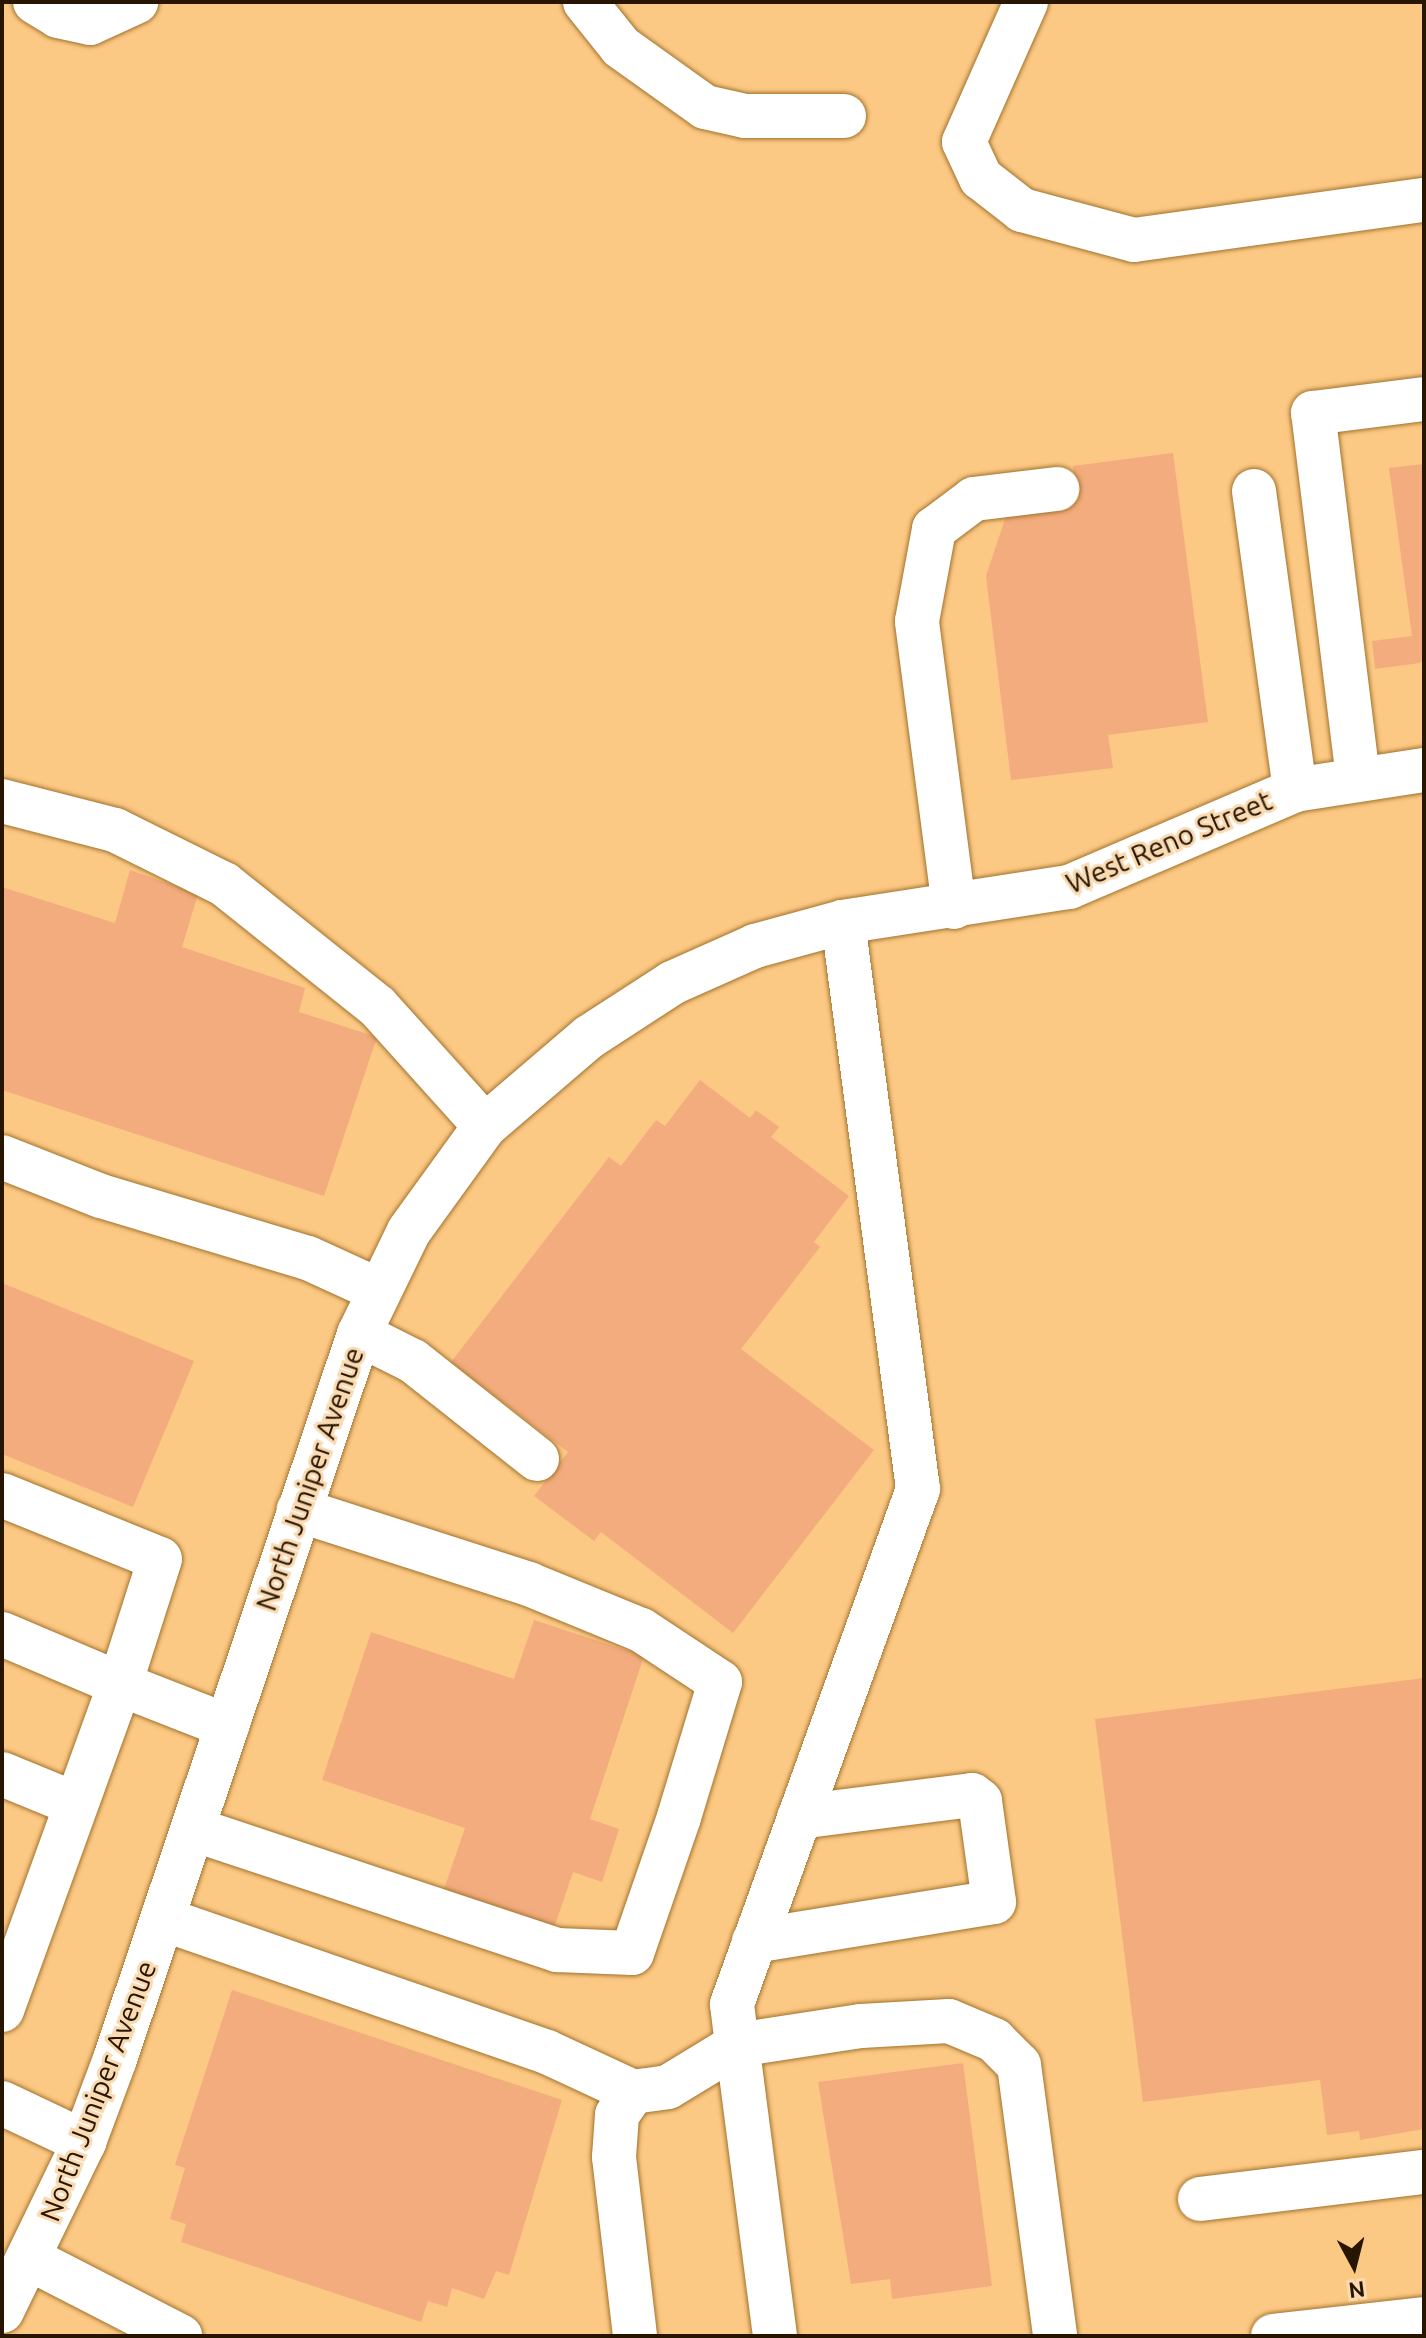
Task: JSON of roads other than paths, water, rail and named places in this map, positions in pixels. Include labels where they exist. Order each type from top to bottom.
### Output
[{"type":"street","points":[[46,9],[90,23],[136,2]]},
{"type":"street","points":[[585,2],[621,47],[705,107],[745,116],[844,116]]},
{"type":"street","points":[[1026,2],[964,142],[981,178],[1022,210],[1134,240],[1424,200]]},
{"type":"street","points":[[1358,778],[1313,413],[1424,399]]},
{"type":"street","points":[[934,910],[917,621],[934,529],[974,499],[1057,489]]},
{"type":"street","points":[[1254,491],[1295,790]]},
{"type":"street","name":"West Reno Street","points":[[934,910],[1069,887],[1295,790],[1424,770]]},
{"type":"street","points":[[2,801],[115,830],[224,884],[377,1006],[485,1126]]},
{"type":"street","name":"North Juniper Avenue","points":[[2,2311],[30,2259],[84,2142],[163,1919],[359,1334],[378,1290],[417,1219],[485,1126],[589,1037],[672,983],[755,946],[843,922],[934,910]]},
{"type":"street","points":[[775,2336],[732,2004],[918,1489],[843,922]]},
{"type":"street","points":[[2,1157],[101,1196],[308,1258],[378,1290]]},
{"type":"street","points":[[359,1334],[413,1361],[537,1459]]},
{"type":"street","points":[[2,1495],[160,1559],[120,1684],[75,1804],[50,1890],[2,2010]]},
{"type":"street","points":[[193,1829],[557,1950],[632,1953],[679,1817],[720,1682],[641,1630],[529,1584],[299,1510]]},
{"type":"street","points":[[2,1634],[227,1726]]},
{"type":"street","points":[[2,1774],[75,1804]]},
{"type":"street","points":[[754,1941],[994,1902],[980,1801],[972,1795],[799,1817]]},
{"type":"street","points":[[163,1919],[547,2052],[633,2092],[668,2087],[737,2045],[861,2026],[949,2021],[994,2040],[1019,2065],[1055,2336]]},
{"type":"street","points":[[633,2092],[617,2115],[614,2157],[635,2336]]},
{"type":"street","points":[[2,2103],[84,2142]]},
{"type":"street","points":[[1200,2199],[1424,2172]]},
{"type":"street","points":[[30,2259],[180,2336]]},
{"type":"street","points":[[1273,2336],[1424,2319]]}]
